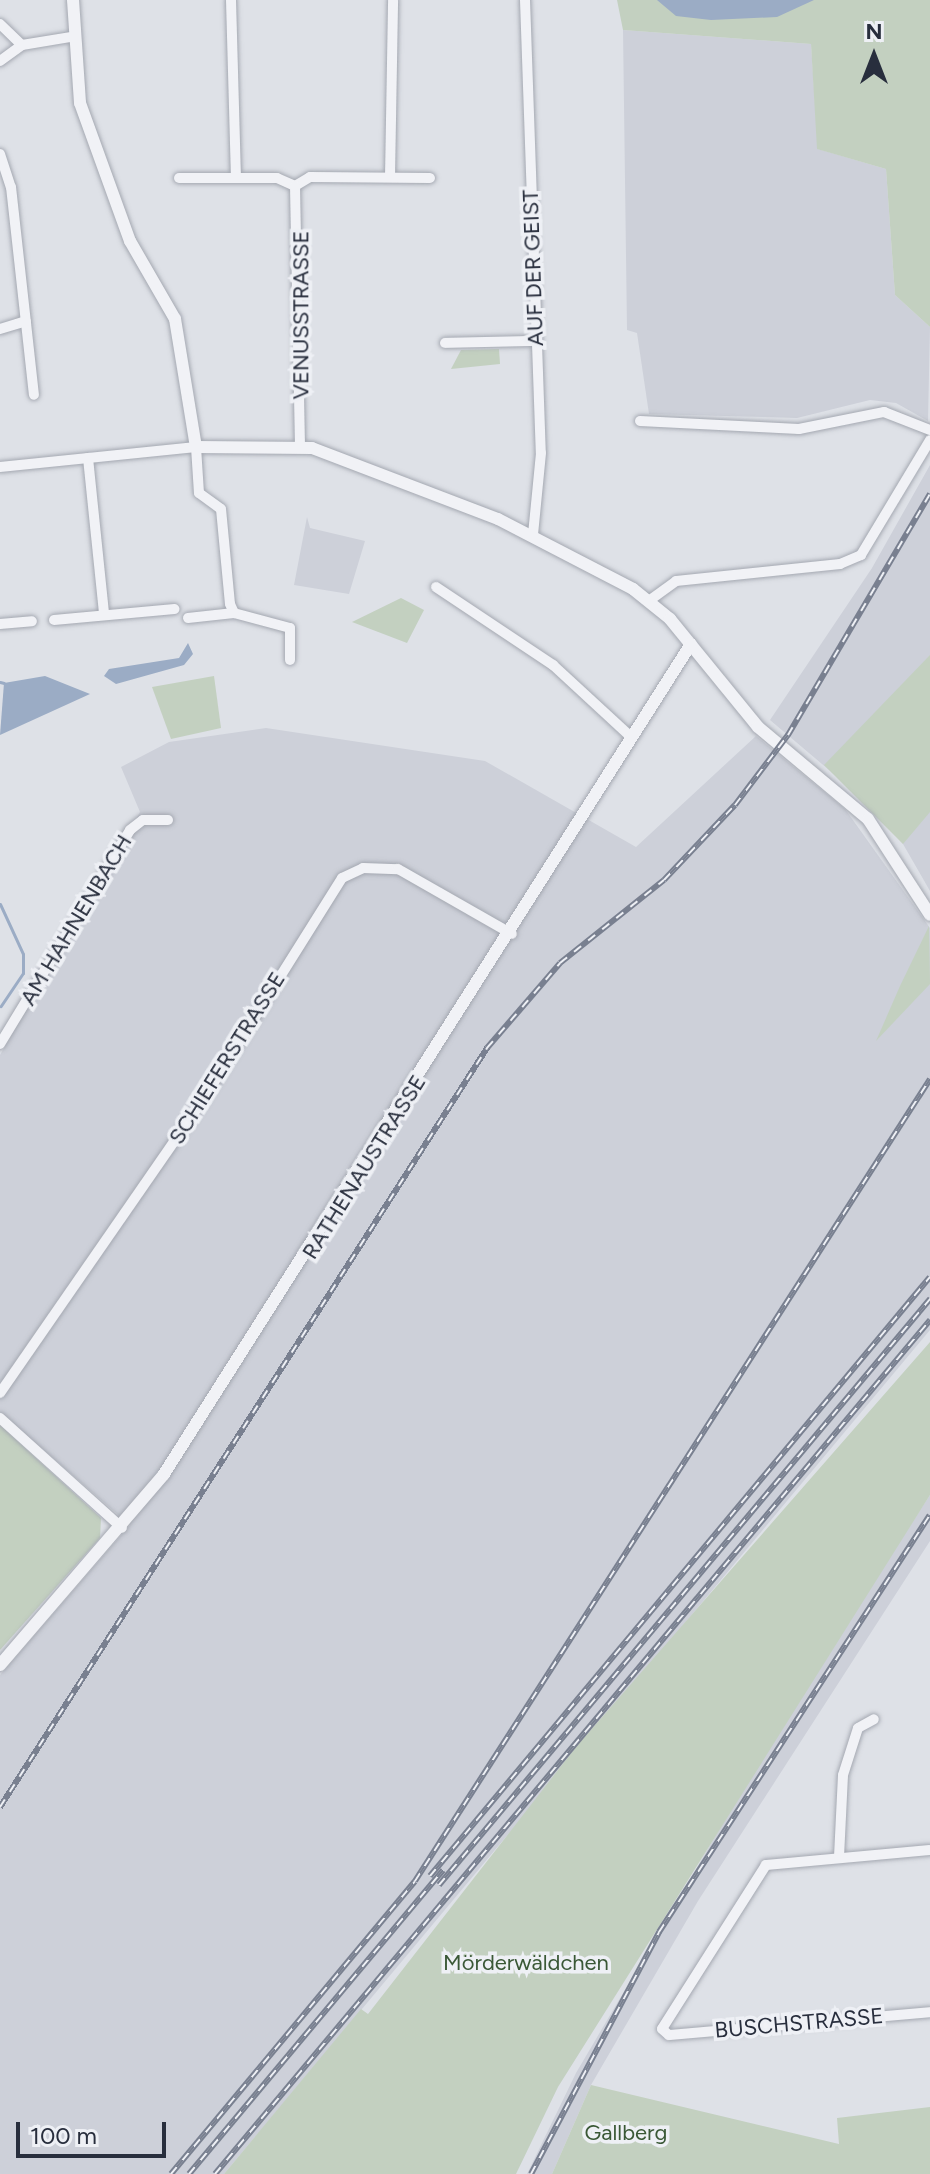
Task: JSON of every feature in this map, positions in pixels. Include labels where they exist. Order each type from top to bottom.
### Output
[{"type":"street","points":[[73,0],[71,37],[80,103],[107,188],[175,319],[196,447],[199,493],[221,509],[234,613]]},
{"type":"street","points":[[231,0],[236,178]]},
{"type":"street","points":[[390,177],[393,0]]},
{"type":"street","name":"AUF DER GEIST","points":[[525,0],[541,453],[533,535]]},
{"type":"street","points":[[0,24],[22,45]]},
{"type":"street","points":[[0,61],[22,45],[71,37]]},
{"type":"street","points":[[0,154],[11,187],[34,395]]},
{"type":"street","points":[[179,178],[236,178],[295,186],[310,177],[430,178]]},
{"type":"street","name":"VENUSSTRASSE","points":[[295,186],[300,445]]},
{"type":"street","points":[[0,329],[26,321]]},
{"type":"street","points":[[445,343],[536,341]]},
{"type":"street","points":[[640,421],[799,429],[884,412],[930,430]]},
{"type":"street","points":[[650,600],[676,581],[840,564],[861,555],[930,440]]},
{"type":"street","points":[[0,467],[196,447],[300,445],[533,535],[650,600],[769,737],[868,819],[930,915]]},
{"type":"street","points":[[88,458],[104,614]]},
{"type":"street","points":[[436,587],[553,665],[631,737]]},
{"type":"street","points":[[54,620],[175,609]]},
{"type":"street","points":[[188,618],[234,613],[290,628],[290,660]]},
{"type":"street","points":[[0,624],[32,621]]},
{"type":"street","name":"RATHENAUSTRASSE","points":[[0,1665],[122,1528],[278,1303],[691,644]]},
{"type":"street","name":"AM HAHNENBACH","points":[[0,1044],[130,830],[143,820],[168,820]]},
{"type":"street","name":"SCHIEFERSTRASSE","points":[[0,1393],[183,1131],[342,878],[378,865],[398,869],[512,934]]},
{"type":"street","points":[[0,1418],[122,1528]]},
{"type":"street","points":[[874,1719],[858,1728],[843,1775],[839,1857],[930,1850]]},
{"type":"street","name":"BUSCHSTRASSE","points":[[839,1857],[762,1869],[667,2016],[662,2029],[669,2035],[930,2012]]},
{"type":"shaded area","points":[[623,30],[811,44],[818,149],[886,169],[895,295],[930,327],[928,421],[896,403],[870,400],[797,418],[649,414],[637,333],[627,330]]},
{"type":"shaded area","points":[[930,465],[930,891],[903,844],[861,797],[770,720],[872,568]]},
{"type":"shaded area","points":[[307,517],[310,528],[365,541],[349,594],[294,585]]},
{"type":"shaded area","points":[[266,728],[485,761],[636,847],[756,736],[845,809],[930,928],[930,1330],[224,2174],[0,2174],[0,1675],[130,1525],[0,1412],[0,1055],[140,812],[121,767],[169,742]]},
{"type":"shaded area","points":[[930,1495],[930,1541],[698,1901],[591,2085],[552,2174],[527,2174],[576,2073],[779,1728]]},
{"type":"green space","points":[[617,0],[930,0],[930,327],[895,295],[886,169],[817,149],[811,44],[623,30]]},
{"type":"green space","points":[[499,349],[500,364],[451,369],[461,350]]},
{"type":"green space","points":[[401,598],[424,610],[407,643],[352,622]]},
{"type":"green space","points":[[930,655],[930,812],[903,844],[824,765]]},
{"type":"green space","points":[[214,676],[221,728],[171,739],[152,687]]},
{"type":"green space","points":[[929,926],[930,984],[876,1041],[900,986]]},
{"type":"green space","name":"Mörderwäldchen","points":[[930,1342],[930,1495],[558,2087],[516,2174],[224,2174],[361,2009],[368,2014],[576,1747]]},
{"type":"green space","points":[[0,1425],[101,1518],[100,1538],[0,1650]]},
{"type":"green space","name":"Gallberg","points":[[591,2085],[839,2144],[837,2118],[930,2107],[930,2174],[552,2174]]},
{"type":"water","points":[[657,0],[814,0],[777,17],[711,20],[676,16]]},
{"type":"water","points":[[188,643],[193,654],[184,665],[116,684],[104,676],[109,669],[179,658]]},
{"type":"water","points":[[45,676],[90,694],[0,735],[4,683]]},
{"type":"waterway","points":[[0,682],[4,683]]},
{"type":"waterway","points":[[0,904],[23,954],[23,973],[1,1006]]},
{"type":"railway","points":[[0,1807],[487,1048],[560,963],[664,880],[735,805],[788,735],[930,494]]},
{"type":"railway","points":[[171,2174],[415,1881],[930,1079]]},
{"type":"railway","points":[[430,1876],[930,1277]]},
{"type":"railway","points":[[439,1885],[930,1299]]},
{"type":"railway","points":[[215,2174],[930,1320]]},
{"type":"railway","points":[[531,2174],[659,1932],[930,1515]]},
{"type":"railway","points":[[189,2174],[443,1870]]}]
